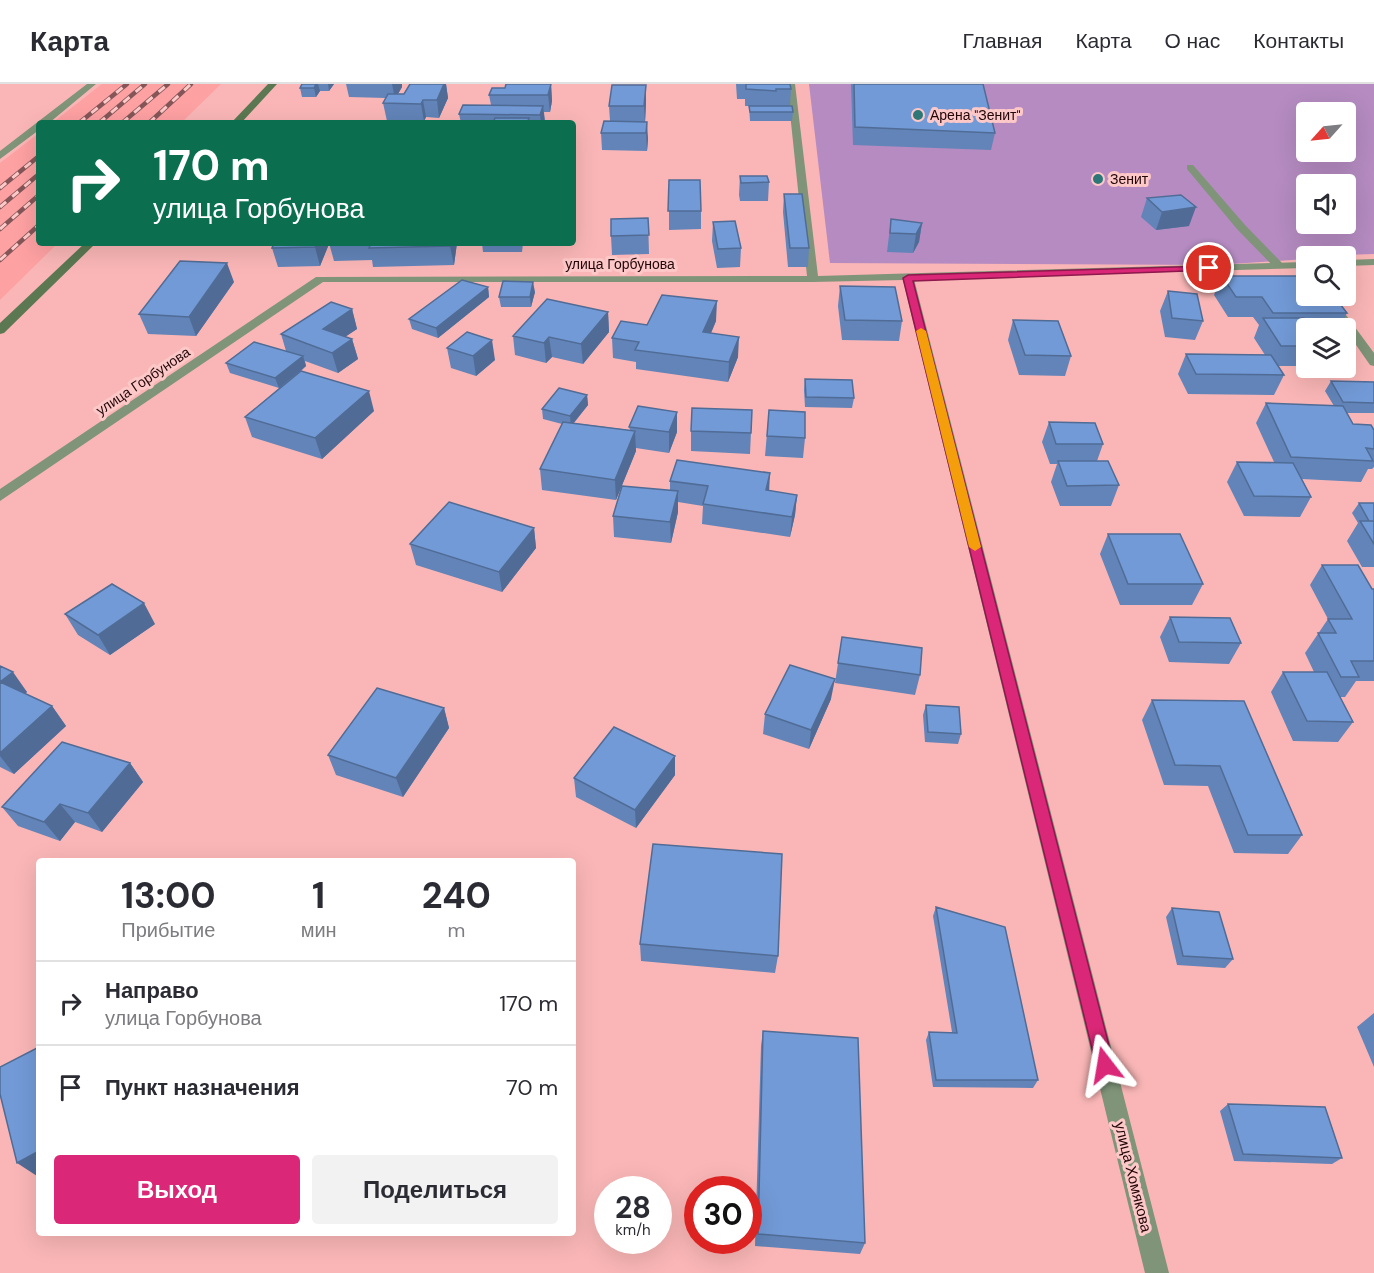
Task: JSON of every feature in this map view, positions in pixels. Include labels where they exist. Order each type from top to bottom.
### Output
[{"type":"main road","points":[[239,120],[273,84]]},
{"type":"main road","points":[[0,330],[88,246]]},
{"type":"street","points":[[46,120],[92,84]]},
{"type":"street","points":[[791,84],[813,279]]},
{"type":"street","points":[[0,156],[36,128]]},
{"type":"street","points":[[1190,166],[1247,234],[1279,266]]},
{"type":"street","points":[[1247,234],[1260,234]]},
{"type":"street","points":[[1356,263],[1374,262]]},
{"type":"street","name":"улица Горбунова","points":[[0,496],[320,279],[908,278],[1296,266]]},
{"type":"street","name":"улица Хомякова","points":[[908,278],[1157,1273]]},
{"type":"street","points":[[1334,306],[1374,362]]},
{"type":"shaded area","points":[[102,84],[221,84],[184,120],[56,120]]},
{"type":"shaded area","name":"Зенит","points":[[809,84],[1374,84],[1374,254],[1356,255],[1356,246],[1296,246],[1296,260],[1216,265],[830,263]]},
{"type":"shaded area","points":[[36,135],[36,246],[55,246],[0,300],[0,163]]},
{"type":"building","points":[[302,84],[316,84],[314,88],[300,88]]},
{"type":"building","points":[[410,84],[444,84],[437,100],[423,100],[421,104],[383,103],[388,94],[404,94]]},
{"type":"building","points":[[506,84],[551,84],[548,95],[489,95],[492,88],[505,88]]},
{"type":"building","points":[[746,84],[790,84],[791,89],[776,89],[776,91],[746,89]]},
{"type":"building","name":"Арена \"Зенит\"","points":[[854,84],[983,84],[995,133],[855,127]]},
{"type":"building","points":[[612,85],[646,85],[644,106],[609,106]]},
{"type":"building","points":[[463,105],[543,106],[540,115],[459,114]]},
{"type":"building","points":[[749,106],[792,106],[793,112],[750,112]]},
{"type":"building","points":[[495,118],[529,118],[528,120],[494,120]]},
{"type":"building","points":[[604,121],[647,122],[646,133],[601,133]]},
{"type":"building","points":[[740,176],[767,176],[769,182],[741,183]]},
{"type":"building","points":[[669,180],[700,180],[701,211],[668,211]]},
{"type":"building","points":[[784,194],[802,194],[809,248],[790,248]]},
{"type":"building","points":[[1181,195],[1196,207],[1162,212],[1147,198]]},
{"type":"building","points":[[648,218],[649,235],[611,236],[611,219]]},
{"type":"building","points":[[891,219],[922,223],[916,234],[890,233]]},
{"type":"building","points":[[735,221],[741,248],[718,249],[713,222]]},
{"type":"building","points":[[273,246],[316,246],[315,247],[272,248]]},
{"type":"building","points":[[370,246],[450,246],[369,248]]},
{"type":"building","points":[[180,261],[227,263],[189,317],[139,314]]},
{"type":"building","points":[[1222,276],[1296,276],[1296,306],[1342,306],[1347,313],[1273,313],[1262,297],[1236,297]]},
{"type":"building","points":[[462,280],[488,287],[436,328],[409,319]]},
{"type":"building","points":[[503,281],[533,282],[530,297],[499,297]]},
{"type":"building","points":[[840,286],[895,287],[902,321],[845,320]]},
{"type":"building","points":[[1168,291],[1197,294],[1203,321],[1172,318]]},
{"type":"building","points":[[662,295],[717,301],[703,332],[739,337],[729,362],[635,350],[639,342],[612,338],[621,321],[647,325]]},
{"type":"building","points":[[547,299],[608,312],[581,344],[549,337],[544,343],[513,336]]},
{"type":"building","points":[[331,302],[352,309],[323,329],[352,339],[332,353],[281,334]]},
{"type":"building","points":[[1263,318],[1296,318],[1296,346],[1281,346]]},
{"type":"building","points":[[1013,320],[1058,321],[1071,356],[1025,355]]},
{"type":"building","points":[[467,332],[492,340],[473,356],[447,348]]},
{"type":"building","points":[[254,342],[303,356],[275,378],[226,363]]},
{"type":"building","points":[[1186,354],[1271,355],[1284,375],[1196,374]]},
{"type":"building","points":[[301,371],[369,391],[315,438],[245,417]]},
{"type":"building","points":[[805,379],[852,380],[854,398],[806,397]]},
{"type":"building","points":[[1331,381],[1374,382],[1374,403],[1343,402]]},
{"type":"building","points":[[559,388],[587,395],[570,416],[542,409]]},
{"type":"building","points":[[1266,403],[1343,406],[1353,424],[1371,425],[1374,430],[1374,449],[1366,448],[1373,461],[1291,457]]},
{"type":"building","points":[[638,406],[677,412],[669,432],[629,427]]},
{"type":"building","points":[[692,408],[752,410],[751,433],[691,431]]},
{"type":"building","points":[[769,410],[805,412],[805,438],[767,436]]},
{"type":"building","points":[[563,422],[635,431],[615,480],[540,469]]},
{"type":"building","points":[[1049,422],[1095,423],[1103,444],[1056,444]]},
{"type":"building","points":[[677,460],[770,473],[766,490],[797,495],[792,517],[703,504],[708,486],[670,481]]},
{"type":"building","points":[[1058,461],[1108,461],[1119,485],[1067,486]]},
{"type":"building","points":[[1237,462],[1293,463],[1311,497],[1254,496]]},
{"type":"building","points":[[622,486],[678,491],[670,522],[613,516]]},
{"type":"building","points":[[449,502],[534,528],[499,572],[410,544]]},
{"type":"building","points":[[1359,503],[1374,503],[1374,521],[1369,521]]},
{"type":"building","points":[[1360,521],[1374,521],[1374,544]]},
{"type":"building","points":[[1108,534],[1180,534],[1203,584],[1128,584]]},
{"type":"building","points":[[1322,565],[1358,565],[1374,589],[1374,661],[1351,661],[1359,677],[1341,677],[1318,633],[1336,633],[1328,619],[1352,619]]},
{"type":"building","points":[[112,584],[144,603],[98,635],[65,614]]},
{"type":"building","points":[[1170,617],[1230,618],[1241,643],[1179,642]]},
{"type":"building","points":[[842,637],[922,648],[920,675],[838,663]]},
{"type":"building","points":[[790,665],[835,679],[811,730],[765,714]]},
{"type":"building","points":[[0,666],[13,672],[0,682]]},
{"type":"building","points":[[1283,672],[1327,672],[1353,722],[1307,721]]},
{"type":"building","points":[[0,682],[52,706],[0,753]]},
{"type":"building","points":[[377,688],[444,708],[396,778],[328,755]]},
{"type":"building","points":[[1152,700],[1244,701],[1302,835],[1248,835],[1220,766],[1175,765]]},
{"type":"building","points":[[926,705],[959,707],[961,734],[928,732]]},
{"type":"building","points":[[614,727],[675,756],[635,810],[574,778]]},
{"type":"building","points":[[62,742],[130,763],[88,813],[60,804],[44,822],[2,807]]},
{"type":"building","points":[[653,844],[782,854],[778,956],[640,944]]},
{"type":"building","points":[[936,907],[1005,927],[1038,1080],[936,1080],[929,1032],[957,1033]]},
{"type":"building","points":[[1172,908],[1219,912],[1233,959],[1183,956]]},
{"type":"building","points":[[763,1031],[858,1038],[865,1243],[762,1234],[762,1176],[759,1176]]},
{"type":"building","points":[[36,1049],[36,1153],[17,1163],[0,1094],[0,1067]]},
{"type":"building","points":[[1228,1104],[1325,1107],[1342,1158],[1243,1154]]},
{"type":"railway","points":[[83,120],[127,84]]},
{"type":"railway","points":[[103,120],[145,84]]},
{"type":"railway","points":[[126,120],[168,84]]},
{"type":"railway","points":[[152,120],[191,84]]},
{"type":"railway","points":[[0,188],[36,158]]},
{"type":"railway","points":[[0,207],[36,177]]},
{"type":"railway","points":[[0,229],[36,198]]},
{"type":"railway","points":[[0,260],[36,228]]},
{"type":"slow traffic","points":[[921,331],[975,547]]},
{"type":"place","name":"Арена \"Зенит\"","points":[[918,115]]},
{"type":"place","name":"Зенит","points":[[1098,179]]},
{"type":"route","points":[[1105,1065],[908,278],[1209,268]]}]
